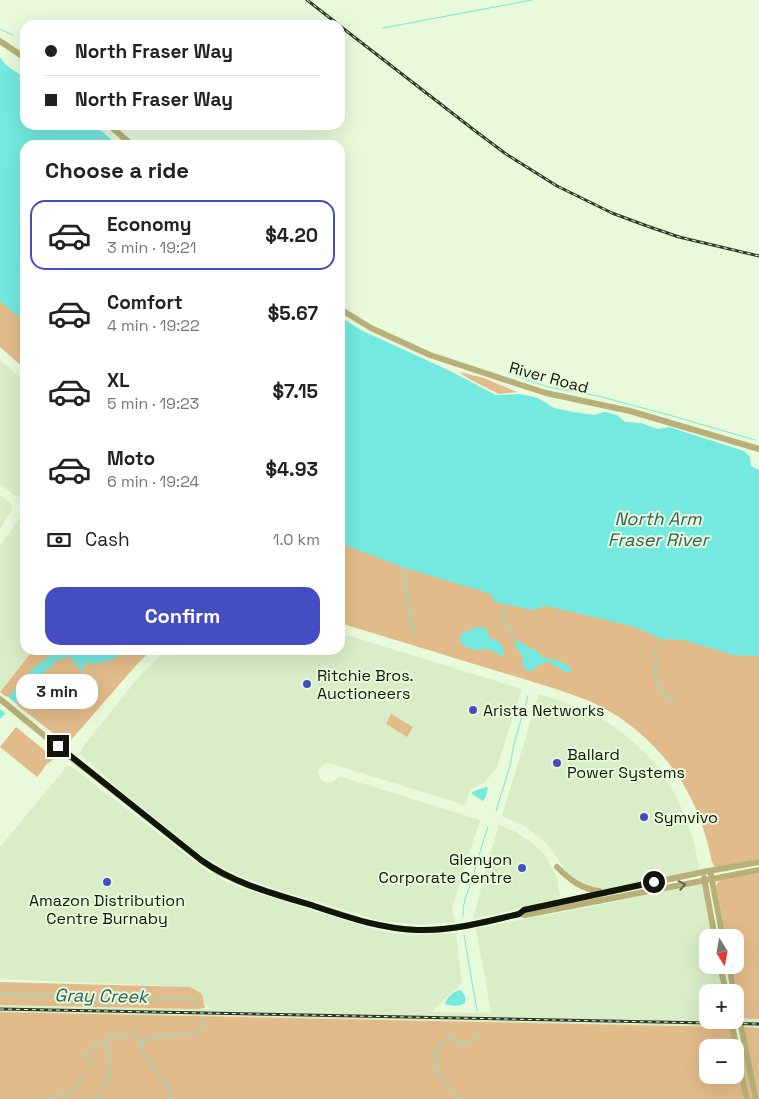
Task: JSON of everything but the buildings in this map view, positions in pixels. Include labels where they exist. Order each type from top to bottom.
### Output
[{"type":"street","points":[[0,41],[20,55]]},
{"type":"street","points":[[115,130],[126,140]]},
{"type":"street","name":"River Road","points":[[345,312],[371,328],[430,355],[521,386],[630,410],[759,449]]},
{"type":"street","points":[[0,699],[218,872],[240,882],[370,923],[408,930],[445,929],[759,870]]},
{"type":"street","points":[[519,914],[524,910],[607,891],[759,862]]},
{"type":"street","points":[[557,867],[578,885],[591,890],[607,891]]},
{"type":"street","points":[[710,870],[708,880],[714,929]]},
{"type":"street","points":[[703,872],[708,880],[721,929]]},
{"type":"street","points":[[733,1029],[747,1099]]},
{"type":"street","points":[[742,1029],[756,1099]]},
{"type":"shaded area","points":[[0,293],[20,310],[20,365],[0,347]]},
{"type":"shaded area","points":[[0,360],[20,378],[20,497],[14,495],[0,484]]},
{"type":"shaded area","points":[[459,372],[484,378],[517,392],[499,394]]},
{"type":"shaded area","points":[[0,495],[11,504],[12,508],[0,529]]},
{"type":"shaded area","points":[[20,517],[20,655],[29,655],[0,691],[0,546]]},
{"type":"shaded area","points":[[345,533],[507,594],[759,647],[759,859],[718,867],[714,866],[698,814],[678,775],[667,761],[641,734],[612,713],[591,702],[556,689],[345,625]]},
{"type":"shaded area","points":[[345,635],[522,689],[497,767],[485,782],[471,789],[465,805],[332,764],[325,764],[319,769],[320,778],[326,783],[333,782],[342,777],[480,820],[452,908],[455,922],[419,925],[374,919],[239,876],[200,854],[125,794],[80,753],[137,679],[162,655],[345,655]]},
{"type":"shaded area","points":[[29,655],[147,655],[71,740],[66,742],[0,692]]},
{"type":"shaded area","points":[[539,694],[591,713],[613,726],[655,763],[674,792],[686,818],[694,844],[699,866],[698,870],[599,890],[579,883],[565,870],[544,841],[525,826],[502,816]]},
{"type":"shaded area","points":[[391,714],[413,727],[407,737],[386,724]]},
{"type":"shaded area","points":[[16,727],[54,758],[37,777],[0,747]]},
{"type":"shaded area","points":[[67,766],[71,766],[207,871],[238,887],[373,929],[418,935],[456,933],[462,983],[431,1012],[491,1013],[476,928],[701,885],[711,929],[699,929],[699,974],[720,974],[722,984],[699,984],[699,1026],[0,1012],[0,1005],[210,1009],[190,987],[0,979],[0,847]]},
{"type":"shaded area","points":[[499,825],[516,832],[543,853],[554,871],[560,896],[556,900],[473,919],[488,861]]},
{"type":"shaded area","points":[[759,873],[759,1019],[744,1018],[744,984],[736,984],[734,974],[744,974],[744,929],[724,929],[716,886],[721,880]]},
{"type":"shaded area","points":[[0,982],[190,987],[202,994],[205,1008],[0,1005]]},
{"type":"shaded area","points":[[0,1012],[699,1026],[699,1029],[730,1029],[732,1039],[699,1039],[699,1084],[742,1084],[745,1099],[0,1099]]},
{"type":"shaded area","points":[[744,1018],[759,1018],[759,1028],[744,1027]]},
{"type":"shaded area","points":[[744,1027],[759,1028],[759,1099]]},
{"type":"shaded area","points":[[744,1052],[754,1099],[750,1099],[744,1068]]},
{"type":"water","points":[[0,56],[20,70],[20,130],[100,130],[112,140],[20,140],[20,319],[0,301]]},
{"type":"water","name":"North Arm Fraser River","points":[[345,320],[363,331],[448,370],[496,395],[520,394],[538,398],[554,408],[594,415],[604,412],[617,415],[625,422],[641,423],[658,429],[669,427],[744,451],[750,457],[751,466],[759,470],[759,656],[733,655],[684,640],[661,639],[635,627],[547,606],[532,610],[495,602],[491,594],[402,567],[345,545]]},
{"type":"water","points":[[477,627],[486,628],[490,638],[501,644],[504,650],[504,657],[489,649],[475,650],[466,647],[459,641],[461,634]]},
{"type":"water","points":[[516,641],[534,649],[543,657],[562,662],[569,666],[572,672],[565,672],[549,662],[540,664],[530,672],[523,667],[522,655],[515,646]]},
{"type":"water","points":[[51,655],[121,655],[107,661],[93,664],[85,663],[83,671],[75,664],[72,658],[67,657],[58,660],[42,674],[32,679],[17,702],[0,719],[0,708],[35,667]]},
{"type":"water","points":[[488,788],[483,801],[472,794],[472,792]]},
{"type":"water","points":[[460,990],[465,995],[465,1003],[455,1006],[445,1004],[451,995]]},
{"type":"pier","points":[[0,53],[20,68],[20,75],[6,65],[0,57]]},
{"type":"pier","points":[[7,696],[18,705],[7,715],[0,709],[0,704]]},
{"type":"waterway","points":[[383,28],[532,0]]},
{"type":"waterway","points":[[0,29],[13,35]]},
{"type":"waterway","points":[[516,376],[548,387],[598,396],[755,440]]},
{"type":"waterway","points":[[401,566],[414,636]]},
{"type":"waterway","points":[[505,602],[503,619],[517,641]]},
{"type":"waterway","points":[[658,643],[661,639]]},
{"type":"waterway","points":[[654,652],[657,662],[655,669],[657,684],[664,697],[678,699]]},
{"type":"waterway","points":[[81,668],[81,674]]},
{"type":"waterway","points":[[81,679],[87,692]]},
{"type":"waterway","points":[[496,811],[528,696]]},
{"type":"waterway","points":[[463,916],[465,900],[488,827]]},
{"type":"waterway","points":[[464,935],[477,1011]]},
{"type":"waterway","name":"Gray Creek","points":[[0,994],[73,995],[144,999],[166,998],[197,1000],[199,1004]]},
{"type":"waterway","name":"Gray Creek","points":[[142,1042],[153,1037],[201,1031],[204,1028],[203,1020]]},
{"type":"waterway","points":[[459,1099],[440,1077],[435,1061],[436,1053],[442,1043],[449,1038],[464,1043],[472,1041],[476,1037],[477,1031]]},
{"type":"waterway","points":[[91,1068],[84,1054],[94,1044],[106,1042],[109,1035],[120,1038],[134,1033],[142,1042]]},
{"type":"waterway","points":[[103,1087],[108,1083],[110,1052],[106,1042]]},
{"type":"waterway","name":"Gray Creek","points":[[141,1043],[140,1049],[166,1085],[172,1099]]},
{"type":"waterway","points":[[48,1099],[54,1095],[72,1091],[88,1073]]},
{"type":"waterway","points":[[99,1099],[100,1091]]},
{"type":"railway","points":[[307,0],[333,20]]},
{"type":"railway","points":[[345,30],[506,154],[557,186],[612,213],[647,226],[679,237],[759,256]]},
{"type":"railway","points":[[0,1009],[759,1024]]},
{"type":"place","name":"Ritchie Bros. Auctioneers","points":[[307,684]]},
{"type":"place","name":"Arista Networks","points":[[473,710]]},
{"type":"place","name":"Ballard Power Systems","points":[[557,763]]},
{"type":"place","name":"Symvivo","points":[[644,817]]},
{"type":"place","name":"Glenyon Corporate Centre","points":[[522,868]]},
{"type":"place","name":"Amazon Distribution Centre Burnaby","points":[[107,882]]},
{"type":"route","points":[[58,746],[218,872],[247,885],[370,923],[408,930],[445,929],[519,914],[524,910],[560,901],[654,882]]}]
